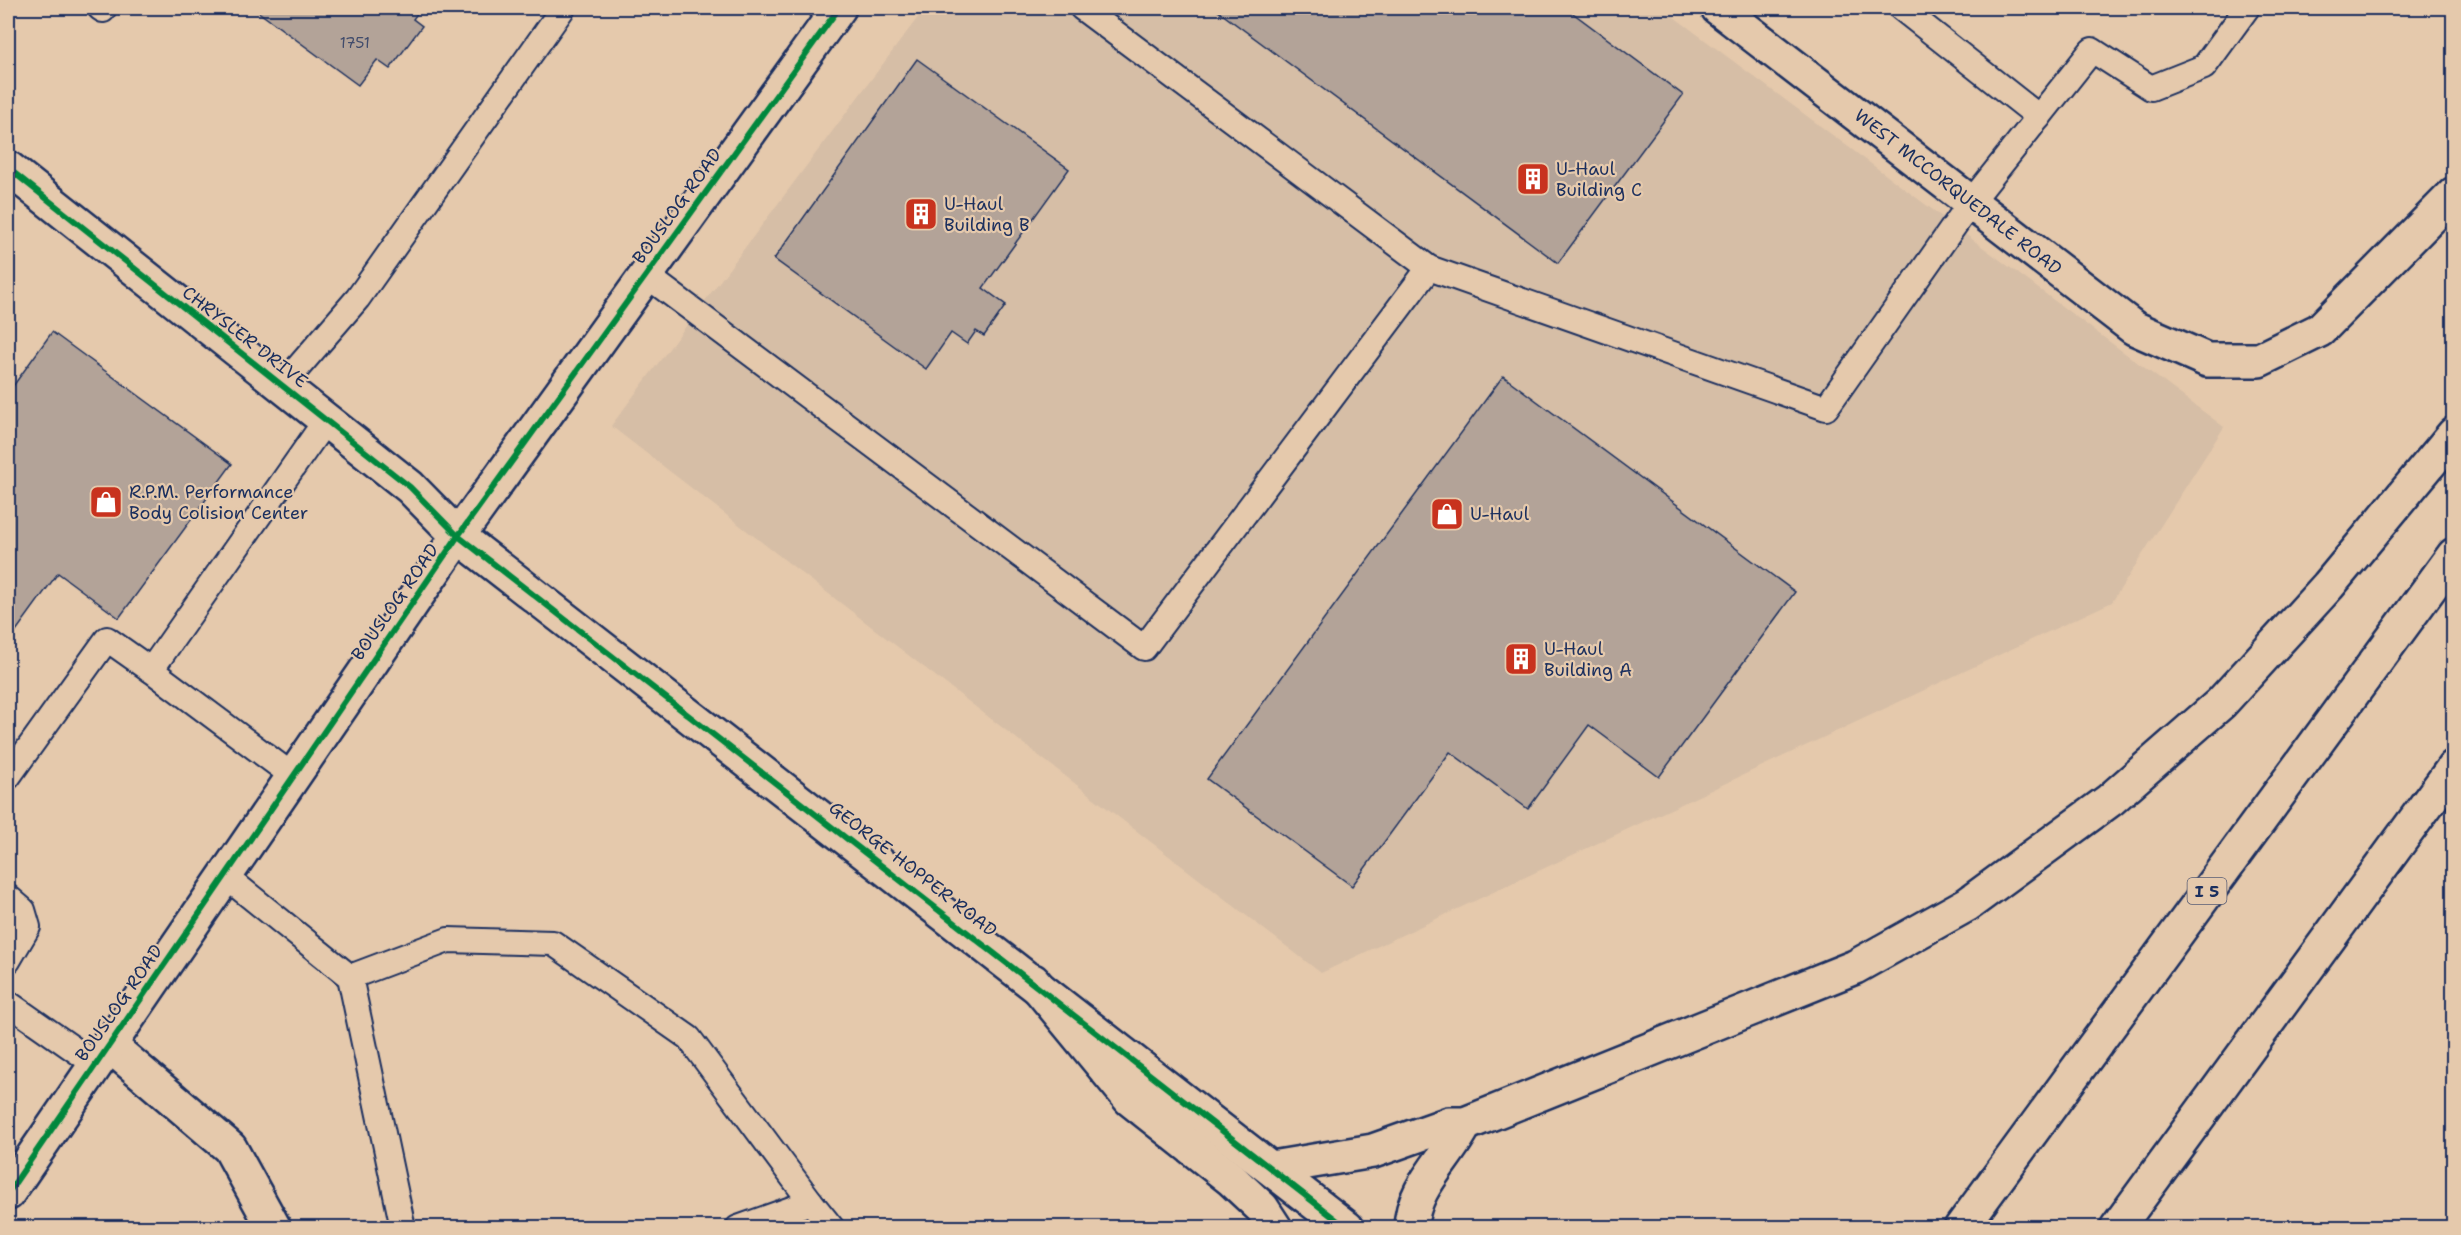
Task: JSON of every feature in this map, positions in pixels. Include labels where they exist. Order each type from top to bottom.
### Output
[{"type":"main road","name":"BOUSLOG ROAD","points":[[8,1193],[458,536],[839,8]]},
{"type":"main road","name":"WEST MCCORQUEDALE ROAD","points":[[1718,8],[2134,328],[2207,360],[2259,360],[2320,330],[2454,194]]},
{"type":"main road","name":"CHRYSLER DRIVE","points":[[8,168],[410,487],[458,536]]},
{"type":"main road","points":[[1272,1168],[1373,1151],[1449,1124],[1465,1124],[1855,967],[1968,904],[2110,800],[2221,703],[2328,586],[2454,434]]},
{"type":"main road","name":"GEORGE HOPPER ROAD","points":[[458,536],[1347,1227]]},
{"type":"main road","name":"I 5","points":[[1961,1227],[2454,555]]},
{"type":"main road","points":[[2118,1227],[2454,766]]},
{"type":"main road","points":[[1033,981],[1130,1099],[1231,1179],[1262,1208],[1275,1227]]},
{"type":"main road","points":[[102,1054],[230,1148],[274,1227]]},
{"type":"main road","points":[[1411,1227],[1415,1203],[1426,1182],[1458,1139],[1465,1124]]},
{"type":"lane","points":[[282,386],[358,298],[563,8]]},
{"type":"lane","points":[[1082,8],[1429,268],[1826,408],[1971,202],[2092,50],[2151,88],[2204,67],[2247,8]]},
{"type":"lane","points":[[1901,8],[2039,117]]},
{"type":"lane","points":[[646,275],[1144,648],[1429,268]]},
{"type":"lane","points":[[151,670],[326,420]]},
{"type":"lane","points":[[8,777],[107,639],[293,776]]},
{"type":"lane","points":[[225,876],[350,977],[404,1227]]},
{"type":"lane","points":[[8,897],[23,910],[28,927],[8,961]]},
{"type":"lane","points":[[350,977],[448,940],[553,943],[689,1038],[831,1227]]},
{"type":"lane","points":[[8,1003],[102,1054]]},
{"type":"lane","points":[[738,1227],[811,1202]]},
{"type":"shaded area","name":"U-Haul","points":[[925,8],[1662,8],[2224,427],[2112,602],[1321,973],[611,426]]},
{"type":"building","points":[[253,8],[421,8],[413,19],[422,26],[390,69],[377,60],[358,85]]},
{"type":"building","name":"U-Haul Building C","points":[[1214,8],[1566,8],[1683,95],[1558,263]]},
{"type":"building","name":"U-Haul Building B","points":[[917,59],[1069,169],[983,288],[1006,305],[984,336],[976,331],[967,344],[951,333],[926,369],[774,259]]},
{"type":"building","points":[[52,332],[232,464],[119,618],[58,573],[8,642],[8,393]]},
{"type":"building","name":"U-Haul Building A","points":[[1503,376],[1795,592],[1659,777],[1589,725],[1528,809],[1450,752],[1352,886],[1207,779]]},
{"type":"cycle path","points":[[8,1193],[458,536],[839,8]]},
{"type":"cycle path","points":[[8,168],[410,487],[458,536],[1347,1228]]},
{"type":"place","name":"U-Haul Building C","points":[[1533,179]]},
{"type":"place","name":"U-Haul Building B","points":[[921,214]]},
{"type":"place","name":"R.P.M. Performance Body Colision Center","points":[[106,502]]},
{"type":"place","name":"U-Haul","points":[[1447,514]]},
{"type":"place","name":"U-Haul Building A","points":[[1521,659]]}]
